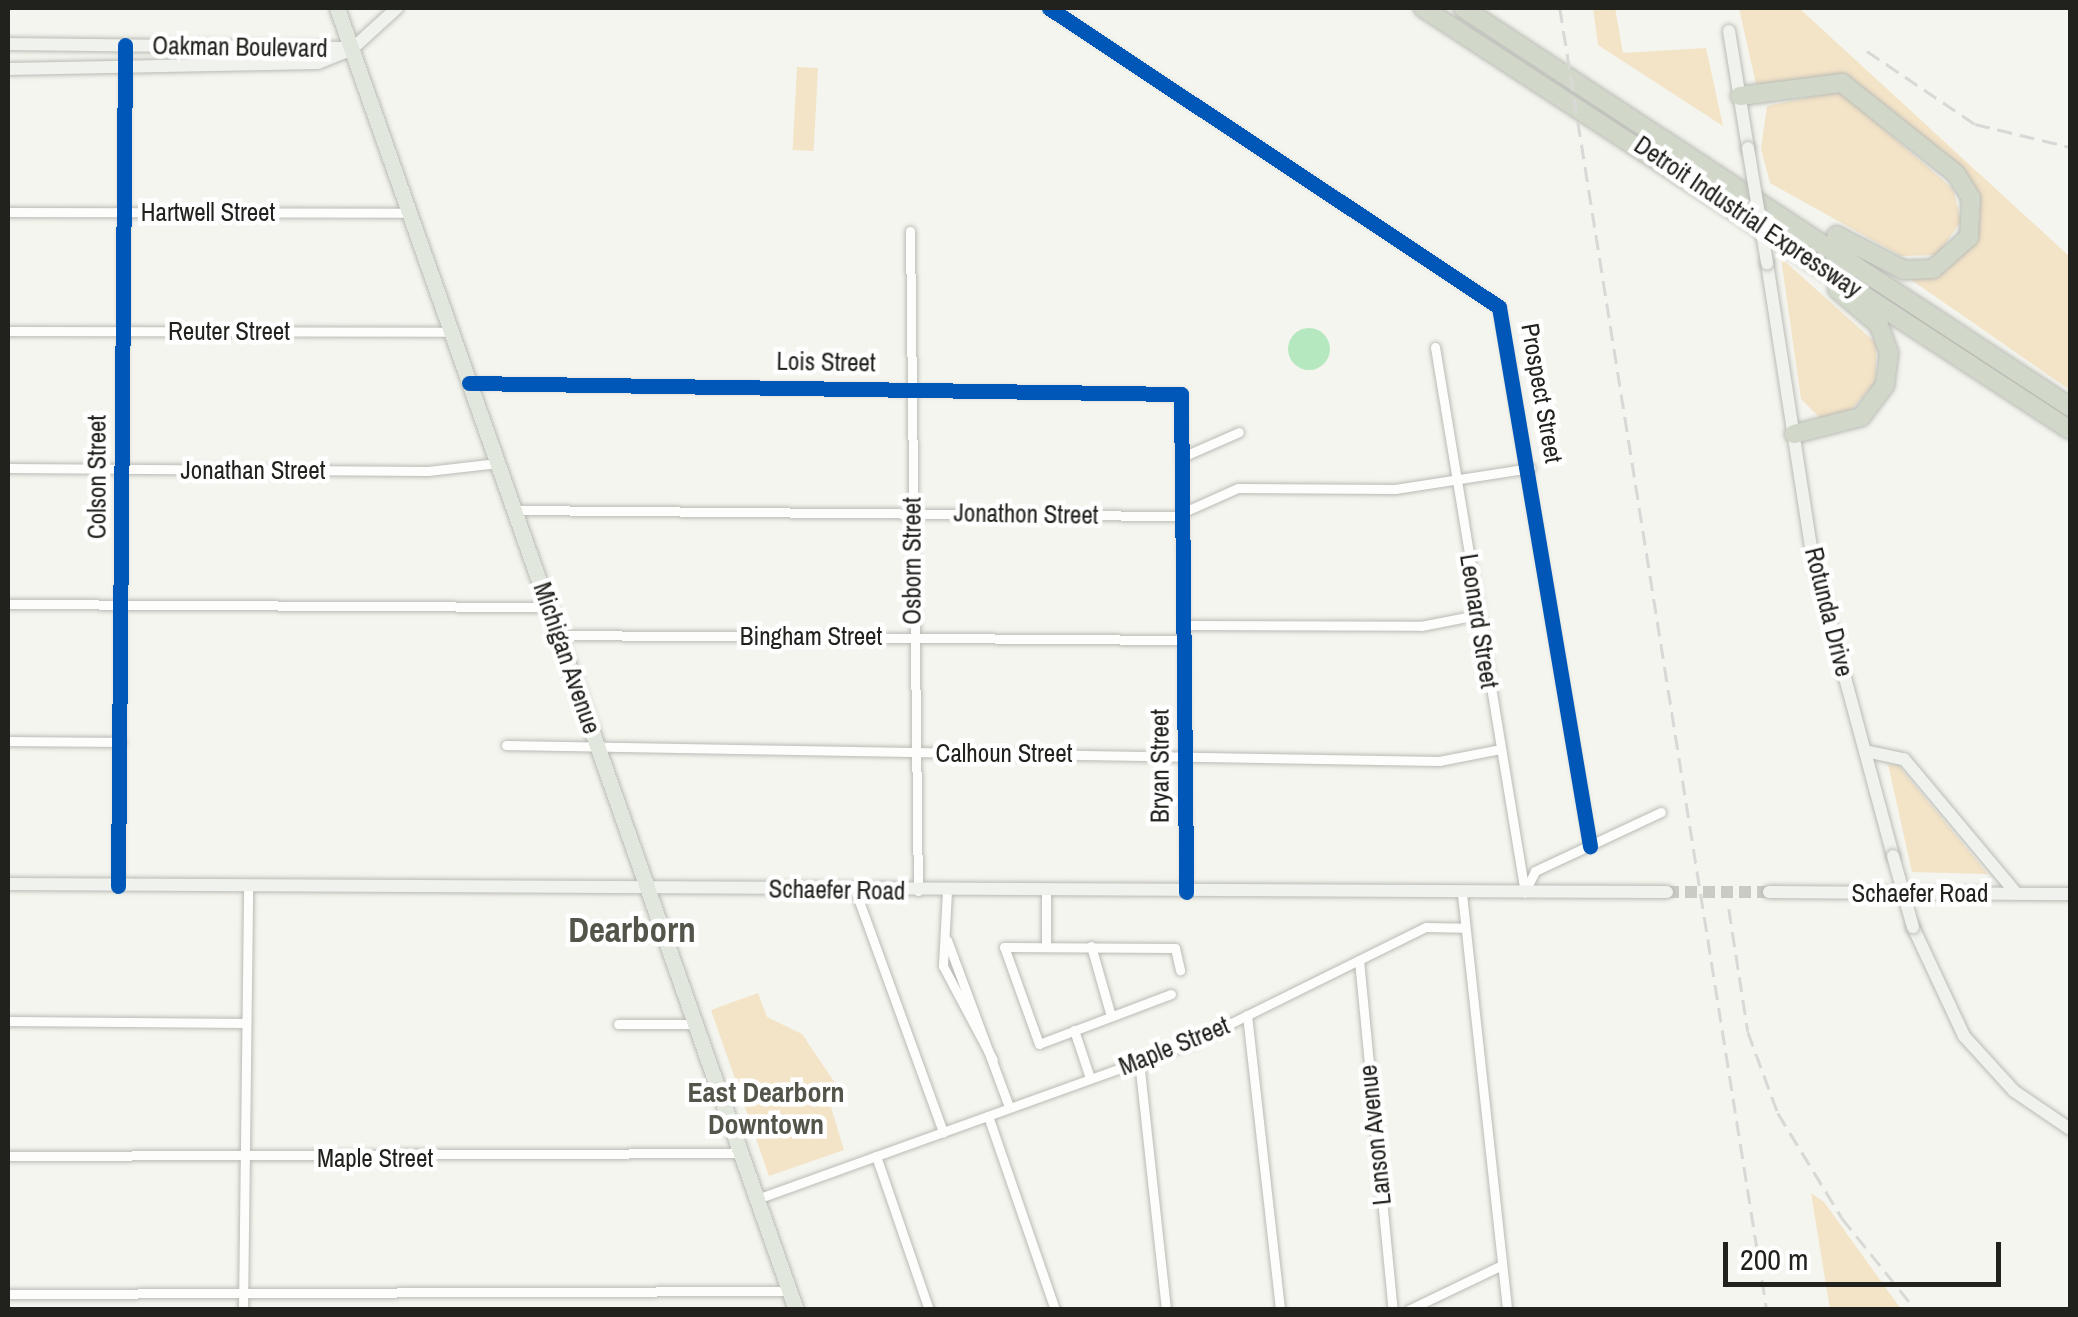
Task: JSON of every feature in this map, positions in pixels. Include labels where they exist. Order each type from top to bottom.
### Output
[{"type":"highway","name":"Detroit Industrial Expressway","points":[[1422,8],[2070,430]]},
{"type":"highway","name":"Detroit Industrial Expressway","points":[[1463,8],[1786,212],[2070,407]]},
{"type":"highway","points":[[1740,96],[1816,82],[1854,89],[1956,174],[1974,211],[1954,258],[1914,272],[1786,212]]},
{"type":"highway","points":[[1794,434],[1861,416],[1882,394],[1890,362],[1878,325],[1808,260]]},
{"type":"main road","name":"Michigan Avenue","points":[[338,8],[796,1310]]},
{"type":"main road","name":"Oakman Boulevard","points":[[8,69],[318,63],[352,49],[397,8]]},
{"type":"main road","name":"Rotunda Drive","points":[[1729,32],[1813,558],[1913,928],[1964,1036],[2014,1091],[2070,1129]]},
{"type":"main road","name":"Oakman Boulevard","points":[[8,44],[352,49]]},
{"type":"main road","points":[[153,69],[147,57],[154,46]]},
{"type":"main road","points":[[1866,751],[1904,759],[2017,894]]},
{"type":"main road","name":"Schaefer Road","points":[[8,884],[947,892],[1666,892]]},
{"type":"main road","name":"Schaefer Road","points":[[1768,892],[2070,894]]},
{"type":"street","name":"Prospect Street","points":[[1049,8],[1495,302],[1530,468],[1590,846]]},
{"type":"street","name":"Colson Street","points":[[118,886],[126,45]]},
{"type":"street","name":"Hartwell Street","points":[[8,212],[409,213]]},
{"type":"street","name":"Osborn Street","points":[[910,231],[913,752],[918,891]]},
{"type":"street","name":"Reuter Street","points":[[8,330],[451,332]]},
{"type":"street","name":"Leonard Street","points":[[1435,347],[1525,893]]},
{"type":"street","name":"Lois Street","points":[[470,383],[1182,394],[1182,456]]},
{"type":"street","points":[[1238,432],[1182,456],[1185,625],[1421,626],[1478,615]]},
{"type":"street","name":"Jonathan Street","points":[[8,468],[428,471],[498,463]]},
{"type":"street","name":"Jonathon Street","points":[[514,510],[1182,514],[1238,488],[1395,489],[1530,468]]},
{"type":"street","points":[[8,604],[548,607]]},
{"type":"street","name":"Bryan Street","points":[[1185,625],[1186,892]]},
{"type":"street","name":"Bingham Street","points":[[558,635],[1184,640]]},
{"type":"street","points":[[8,742],[120,742]]},
{"type":"street","name":"Calhoun Street","points":[[506,746],[1439,761],[1500,749]]},
{"type":"street","points":[[1525,893],[1534,871],[1660,812]]},
{"type":"street","points":[[243,1310],[248,887]]},
{"type":"street","points":[[856,890],[942,1132]]},
{"type":"street","points":[[1046,891],[1046,944]]},
{"type":"street","points":[[947,892],[946,937],[1009,1107]]},
{"type":"street","points":[[1462,894],[1507,1310]]},
{"type":"street","name":"Maple Street","points":[[756,1198],[1140,1061],[1247,1016],[1426,927],[1466,928]]},
{"type":"street","points":[[1172,994],[1040,1044],[1004,947],[1046,944],[1175,948],[1180,970]]},
{"type":"street","points":[[1092,946],[1111,1016]]},
{"type":"street","name":"Lanson Avenue","points":[[1359,960],[1393,1310]]},
{"type":"street","points":[[1247,1016],[1280,1310]]},
{"type":"street","points":[[8,1021],[246,1022]]},
{"type":"street","points":[[618,1024],[696,1024]]},
{"type":"street","points":[[1074,1030],[1090,1078]]},
{"type":"street","points":[[1140,1061],[1166,1310]]},
{"type":"street","points":[[988,1116],[1055,1310]]},
{"type":"street","name":"Maple Street","points":[[8,1156],[741,1154]]},
{"type":"street","points":[[876,1156],[930,1310]]},
{"type":"street","points":[[1408,1310],[1502,1265]]},
{"type":"street","points":[[8,1294],[789,1291]]},
{"type":"shaded area","points":[[1593,8],[1615,8],[1623,53],[1706,48],[1723,126],[1598,45]]},
{"type":"shaded area","points":[[1739,8],[1799,8],[2070,257],[2070,390],[1907,277],[1945,272],[1977,238],[1979,202],[1961,168],[1851,78],[1756,84]]},
{"type":"shaded area","points":[[797,67],[818,68],[814,151],[793,150]]},
{"type":"shaded area","points":[[1840,91],[1953,189],[1961,221],[1938,255],[1901,256],[1770,183],[1761,149],[1767,106]]},
{"type":"shaded area","points":[[1781,258],[1877,344],[1875,383],[1850,411],[1820,418],[1801,399]]},
{"type":"shaded area","points":[[1309,328],[1324,334],[1330,349],[1324,364],[1309,370],[1294,364],[1288,349],[1294,334]]},
{"type":"shaded area","points":[[1888,764],[1898,765],[1988,874],[1912,872]]},
{"type":"shaded area","points":[[758,993],[767,1017],[802,1034],[841,1092],[828,1097],[844,1150],[769,1176],[711,1010]]},
{"type":"shaded area","points":[[1811,1193],[1824,1202],[1901,1309],[1830,1309]]},
{"type":"tunnel","points":[[1667,892],[1769,892]]},
{"type":"railway","points":[[1560,8],[1767,1310]]},
{"type":"railway","points":[[1867,51],[1975,124],[2070,147]]},
{"type":"railway","points":[[1729,909],[1748,1032],[1778,1113],[1842,1218],[1916,1310]]},
{"type":"cycle path","points":[[1049,8],[1499,307],[1590,846]]},
{"type":"cycle path","points":[[118,886],[125,45]]},
{"type":"cycle path","points":[[469,383],[1181,394],[1186,892]]},
{"type":"district","name":"Dearborn","points":[[632,930]]},
{"type":"district","name":"East Dearborn Downtown","points":[[766,1108]]}]
